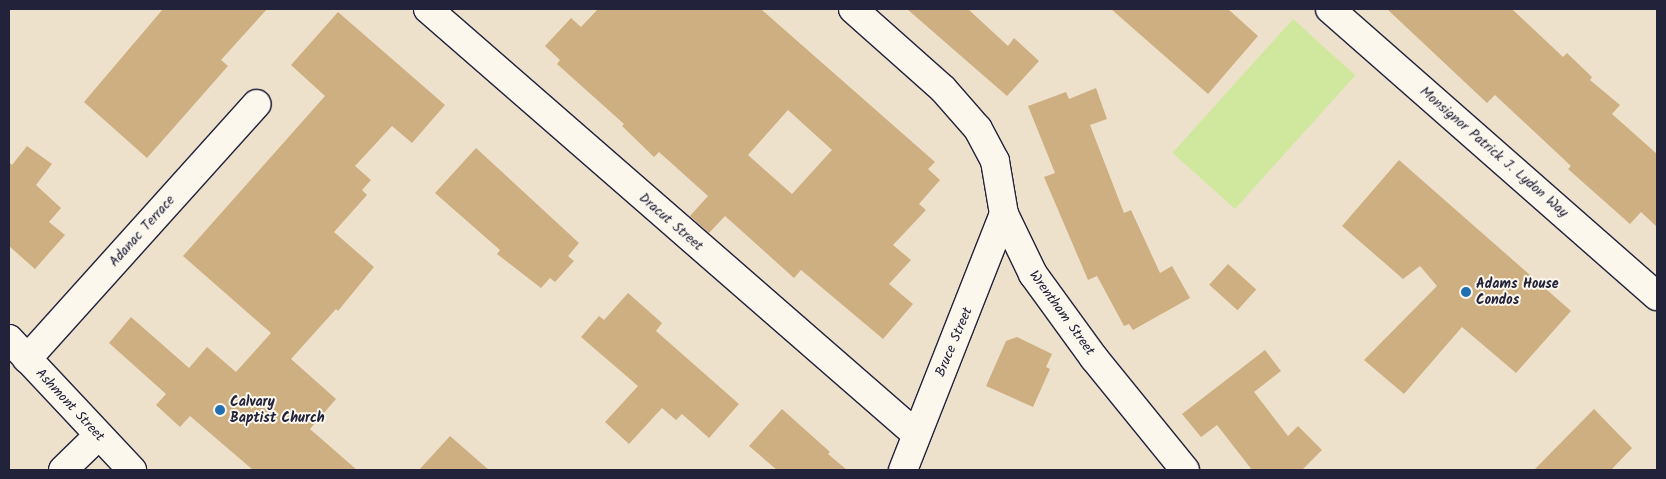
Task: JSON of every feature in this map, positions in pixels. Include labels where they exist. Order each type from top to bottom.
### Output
[{"type":"street","name":"Dracut Street","points":[[428,9],[916,434]]},
{"type":"street","name":"Wrentham Street","points":[[853,9],[943,89],[978,129],[995,161],[1004,214],[1033,274],[1094,358],[1185,470]]},
{"type":"street","name":"Monsignor Patrick J. Lydon Way","points":[[1330,9],[1657,296]]},
{"type":"street","name":"Adanac Terrace","points":[[18,349],[257,104]]},
{"type":"street","name":"Bruce Street","points":[[903,470],[1004,214]]},
{"type":"street","name":"Ashmont Street","points":[[18,349],[132,470]]},
{"type":"street","points":[[63,470],[99,436]]},
{"type":"green space","points":[[1293,19],[1355,75],[1235,209],[1173,153]]},
{"type":"building","points":[[163,9],[267,9],[221,60],[228,66],[147,158],[84,102]]},
{"type":"building","points":[[598,9],[761,9],[935,162],[928,169],[940,180],[919,204],[926,210],[893,245],[911,260],[889,284],[913,304],[883,339],[801,270],[794,278],[725,216],[709,233],[690,216],[708,196],[659,152],[654,157],[622,126],[624,124],[557,64],[560,60],[545,46],[571,18],[581,27]],"holes":[[[788,110],[832,150],[792,194],[748,155]]]},
{"type":"building","points":[[907,9],[968,9],[1008,46],[1014,38],[1039,61],[1007,96]]},
{"type":"building","points":[[1111,9],[1228,9],[1258,36],[1208,94]]},
{"type":"building","points":[[1387,9],[1512,9],[1563,57],[1567,53],[1592,77],[1590,80],[1620,105],[1612,114],[1657,154],[1657,227],[1641,212],[1630,224],[1568,169],[1571,166],[1495,95],[1487,103]]},
{"type":"building","points":[[338,12],[445,105],[412,143],[392,126],[355,166],[371,180],[362,190],[367,195],[334,232],[374,267],[338,311],[336,309],[291,359],[336,399],[310,429],[357,470],[253,470],[190,416],[180,427],[156,405],[166,394],[109,343],[131,317],[189,368],[207,347],[236,372],[271,333],[183,256],[325,96],[291,65]]},
{"type":"building","points":[[1096,88],[1107,119],[1090,125],[1124,213],[1131,210],[1160,273],[1172,266],[1190,298],[1133,330],[1129,324],[1124,326],[1097,276],[1088,280],[1044,177],[1055,173],[1028,106],[1066,92],[1069,99]]},
{"type":"building","points":[[27,146],[52,164],[36,185],[61,208],[49,222],[65,235],[35,269],[9,246],[9,162],[12,165]]},
{"type":"building","points":[[476,148],[579,243],[568,256],[574,261],[555,282],[550,278],[541,288],[497,254],[500,250],[435,193]]},
{"type":"building","name":"Adams House Condos","points":[[1399,160],[1571,311],[1516,373],[1462,327],[1404,394],[1364,360],[1437,286],[1420,266],[1403,279],[1342,226]]},
{"type":"building","points":[[1228,264],[1256,289],[1238,310],[1209,285]]},
{"type":"building","points":[[628,293],[662,323],[656,331],[739,404],[709,438],[682,414],[676,420],[662,408],[629,444],[605,422],[638,386],[581,337],[599,316],[604,320]]},
{"type":"building","points":[[1017,337],[1052,354],[1046,367],[1050,369],[1033,407],[986,386],[1006,341]]},
{"type":"building","points":[[1265,350],[1281,371],[1254,392],[1288,436],[1298,426],[1322,450],[1302,470],[1252,470],[1217,425],[1201,437],[1182,414]]},
{"type":"building","points":[[782,409],[847,470],[777,470],[749,446]]},
{"type":"building","points":[[1594,409],[1632,448],[1611,470],[1534,470]]},
{"type":"building","points":[[450,436],[489,470],[419,470]]},
{"type":"place","name":"Adams House Condos","points":[[1466,292]]},
{"type":"place","name":"Calvary Baptist Church","points":[[220,410]]}]
